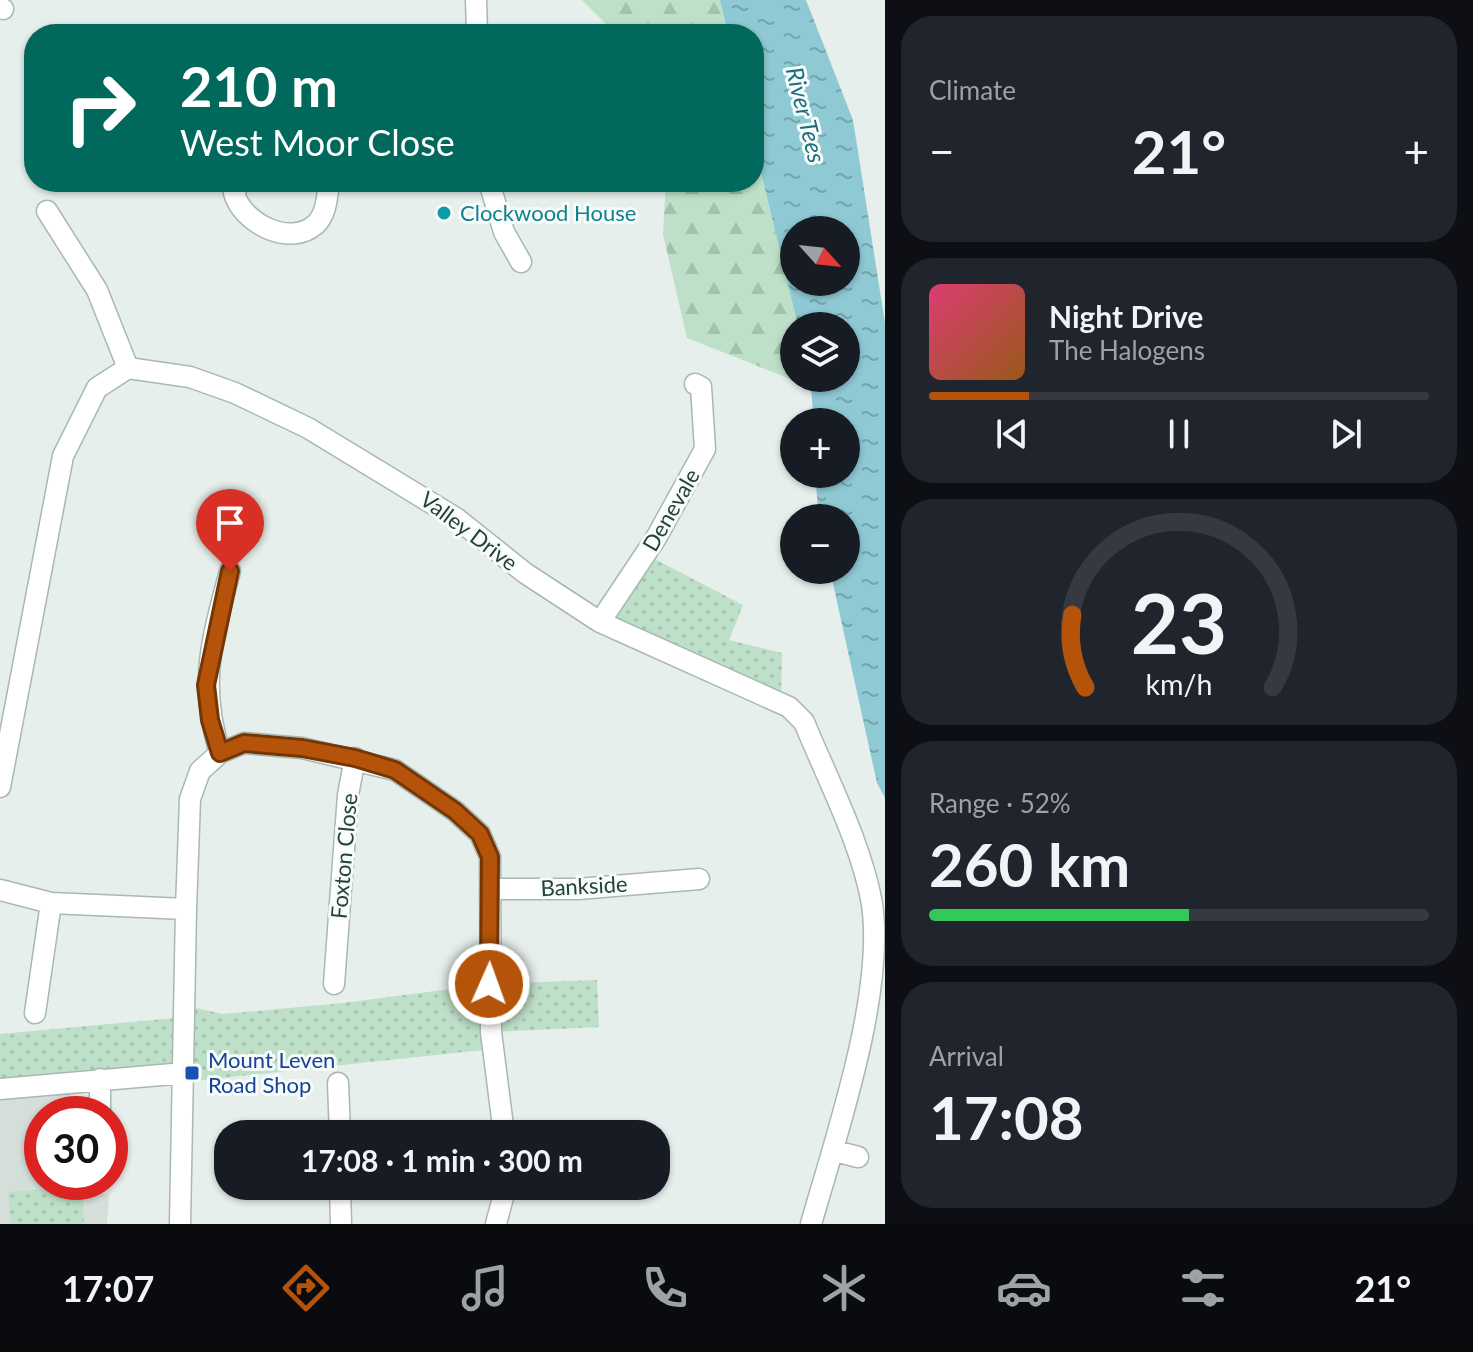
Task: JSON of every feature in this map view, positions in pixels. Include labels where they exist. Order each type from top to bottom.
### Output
[{"type":"street","points":[[476,0],[477,24]]},
{"type":"street","points":[[235,192],[237,205],[255,223],[292,233],[315,224],[326,206],[328,192]]},
{"type":"street","points":[[492,192],[504,232],[522,255]]},
{"type":"street","points":[[0,787],[63,456],[97,388],[128,368],[97,290],[47,220]]},
{"type":"street","name":"Valley Drive","points":[[128,368],[190,377],[235,393],[308,428],[456,518],[525,573],[600,622],[789,707],[804,722],[857,855],[872,904],[874,971],[835,1151],[811,1224]]},
{"type":"street","name":"Denevale","points":[[600,622],[656,538],[705,449],[694,387]]},
{"type":"street","points":[[220,753],[210,720],[206,685],[213,598],[230,571]]},
{"type":"street","points":[[180,1224],[190,799],[200,771],[220,753],[244,743],[302,748],[355,758],[395,770],[455,811],[480,834],[490,857],[490,1016],[502,1120]]},
{"type":"street","name":"Foxton Close","points":[[334,984],[327,956],[355,758]]},
{"type":"street","name":"Bankside","points":[[492,889],[578,889],[675,871],[699,879]]},
{"type":"street","points":[[0,890],[51,903],[186,909]]},
{"type":"street","points":[[35,1013],[30,985],[51,903]]},
{"type":"street","points":[[0,1089],[184,1073]]},
{"type":"street","points":[[100,1079],[100,1096]]},
{"type":"street","points":[[335,1120],[331,1108],[338,1083]]},
{"type":"street","points":[[835,1151],[858,1157]]},
{"type":"street","points":[[340,1200],[341,1224]]},
{"type":"street","points":[[496,1224],[502,1200]]},
{"type":"shaded area","points":[[70,1092],[70,1096],[35,1096]]},
{"type":"shaded area","points":[[24,1097],[24,1200],[109,1200],[107,1224],[0,1224],[0,1100]]},
{"type":"green space","points":[[582,0],[720,0],[726,24],[606,24]]},
{"type":"green space","points":[[764,185],[780,251],[780,296],[791,296],[795,312],[780,312],[780,375],[687,338],[663,234],[665,192],[764,192]]},
{"type":"green space","points":[[645,554],[743,605],[729,640],[782,653],[781,703],[600,622]]},
{"type":"green space","points":[[597,980],[599,1027],[492,1032],[492,1049],[184,1082],[0,1091],[0,1034],[186,1017],[187,1006],[223,1014],[343,1003],[489,984]]},
{"type":"green space","points":[[24,1191],[24,1200],[83,1200],[84,1224],[11,1224],[8,1192]]},
{"type":"water","name":"River Tees","points":[[720,0],[806,0],[853,120],[885,323],[885,798],[877,783],[833,584],[860,584],[860,504],[818,504],[816,488],[860,488],[860,408],[813,408],[811,392],[860,392],[860,312],[795,312],[791,296],[860,296],[860,216],[780,216],[780,251],[764,185],[764,24],[726,24]]},
{"type":"place","name":"Clockwood House","points":[[444,213]]},
{"type":"place","name":"Mount Leven Road Shop","points":[[192,1073]]},
{"type":"route","points":[[230,571],[206,685],[210,720],[220,753],[244,743],[302,748],[355,758],[395,770],[455,811],[480,834],[490,857],[489,984]]}]
